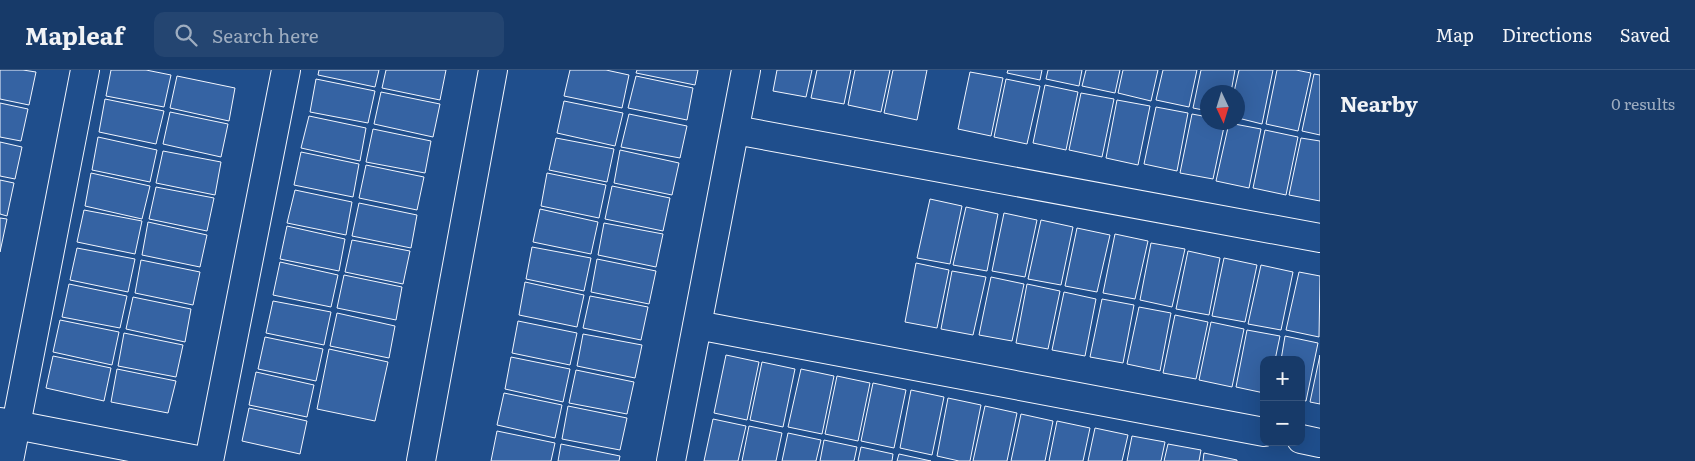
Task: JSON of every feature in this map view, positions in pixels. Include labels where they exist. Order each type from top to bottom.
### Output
[{"type":"street","points":[[9,461],[8,423],[85,70]]},
{"type":"street","points":[[209,461],[286,70]]},
{"type":"street","points":[[422,461],[493,70]]},
{"type":"street","points":[[671,461],[746,70]]},
{"type":"street","points":[[735,130],[1320,238]]},
{"type":"street","points":[[697,325],[1260,431]]},
{"type":"street","points":[[8,423],[204,461]]},
{"type":"street","points":[[1305,440],[1320,443]]},
{"type":"building","points":[[0,70],[36,72],[29,105],[0,99]]},
{"type":"building","points":[[111,70],[146,70],[171,75],[164,107],[106,96]]},
{"type":"building","points":[[319,70],[379,70],[375,87],[318,75]]},
{"type":"building","points":[[386,70],[446,70],[440,100],[382,88]]},
{"type":"building","points":[[570,70],[606,70],[629,75],[622,108],[564,96]]},
{"type":"building","points":[[637,70],[698,70],[695,85],[636,73]]},
{"type":"building","points":[[777,70],[812,70],[806,97],[773,91]]},
{"type":"building","points":[[817,70],[851,70],[844,104],[811,98]]},
{"type":"building","points":[[855,70],[890,70],[881,112],[848,105]]},
{"type":"building","points":[[893,70],[927,70],[917,120],[884,113]]},
{"type":"building","points":[[1008,70],[1042,70],[1040,80],[1007,73]]},
{"type":"building","points":[[1048,70],[1082,70],[1079,86],[1046,79]]},
{"type":"building","points":[[1086,70],[1120,70],[1115,93],[1082,86]]},
{"type":"building","points":[[1123,70],[1158,70],[1151,101],[1118,93]]},
{"type":"building","points":[[1163,70],[1197,70],[1189,107],[1156,100]]},
{"type":"building","points":[[1201,70],[1235,70],[1232,85],[1200,85],[1200,109],[1193,108]]},
{"type":"building","points":[[1239,70],[1273,70],[1262,124],[1245,120],[1245,85],[1236,85]]},
{"type":"building","points":[[1277,70],[1296,70],[1311,73],[1298,131],[1266,124]]},
{"type":"building","points":[[970,72],[1003,78],[991,136],[958,129]]},
{"type":"building","points":[[1314,74],[1320,75],[1320,135],[1302,131]]},
{"type":"building","points":[[177,76],[235,88],[229,121],[170,108]]},
{"type":"building","points":[[636,76],[693,88],[687,120],[628,108]]},
{"type":"building","points":[[316,79],[375,91],[368,123],[310,112]]},
{"type":"building","points":[[1006,79],[1040,86],[1027,144],[994,137]]},
{"type":"building","points":[[1045,85],[1078,92],[1066,150],[1033,143]]},
{"type":"building","points":[[381,92],[440,104],[433,137],[374,124]]},
{"type":"building","points":[[1081,93],[1114,99],[1102,157],[1069,150]]},
{"type":"building","points":[[105,99],[164,111],[156,144],[99,132]]},
{"type":"building","points":[[1117,100],[1150,106],[1138,165],[1106,158]]},
{"type":"building","points":[[564,101],[623,113],[615,146],[557,133]]},
{"type":"building","points":[[0,103],[28,109],[21,141],[0,137]]},
{"type":"building","points":[[1156,107],[1188,113],[1177,171],[1144,164]]},
{"type":"building","points":[[170,112],[228,124],[221,157],[163,144]]},
{"type":"building","points":[[629,114],[687,126],[680,158],[621,147]]},
{"type":"building","points":[[1192,114],[1200,116],[1200,130],[1223,130],[1213,179],[1180,173]]},
{"type":"building","points":[[309,116],[366,128],[360,161],[301,148]]},
{"type":"building","points":[[1245,126],[1261,129],[1249,188],[1216,181],[1227,130],[1245,130]]},
{"type":"building","points":[[373,129],[431,141],[425,173],[366,162]]},
{"type":"building","points":[[1265,130],[1298,137],[1286,195],[1253,188]]},
{"type":"building","points":[[98,137],[157,150],[150,182],[92,170]]},
{"type":"building","points":[[556,138],[614,149],[607,182],[549,170]]},
{"type":"building","points":[[1301,138],[1320,141],[1320,201],[1289,195]]},
{"type":"building","points":[[0,142],[22,147],[15,179],[0,176]]},
{"type":"building","points":[[620,150],[679,163],[672,195],[614,183]]},
{"type":"building","points":[[163,151],[221,162],[215,195],[156,183]]},
{"type":"building","points":[[301,152],[359,164],[353,197],[294,185]]},
{"type":"building","points":[[366,165],[424,177],[417,210],[359,198]]},
{"type":"building","points":[[91,173],[150,186],[142,219],[85,206]]},
{"type":"building","points":[[547,173],[606,185],[599,218],[541,206]]},
{"type":"building","points":[[0,180],[14,183],[7,216],[0,214]]},
{"type":"building","points":[[612,186],[670,198],[663,231],[605,219]]},
{"type":"building","points":[[156,187],[214,198],[207,231],[149,219]]},
{"type":"building","points":[[295,190],[352,202],[346,235],[287,223]]},
{"type":"building","points":[[930,199],[962,206],[950,264],[917,258]]},
{"type":"building","points":[[359,203],[417,215],[411,248],[352,236]]},
{"type":"building","points":[[966,207],[998,214],[987,271],[953,265]]},
{"type":"building","points":[[540,209],[598,222],[591,254],[533,242]]},
{"type":"building","points":[[84,210],[142,221],[135,254],[77,242]]},
{"type":"building","points":[[1004,213],[1037,220],[1025,277],[992,271]]},
{"type":"building","points":[[0,218],[7,219],[0,252]]},
{"type":"building","points":[[1041,220],[1073,227],[1061,285],[1028,279]]},
{"type":"building","points":[[148,222],[207,235],[200,267],[142,255]]},
{"type":"building","points":[[604,223],[663,234],[656,267],[598,255]]},
{"type":"building","points":[[287,226],[345,239],[339,271],[280,259]]},
{"type":"building","points":[[1077,228],[1110,235],[1097,292],[1065,286]]},
{"type":"building","points":[[1115,234],[1148,241],[1135,299],[1103,293]]},
{"type":"building","points":[[352,240],[410,251],[403,284],[345,272]]},
{"type":"building","points":[[1151,243],[1185,249],[1172,307],[1140,300]]},
{"type":"building","points":[[532,247],[591,258],[584,291],[526,279]]},
{"type":"building","points":[[77,248],[135,259],[128,292],[70,280]]},
{"type":"building","points":[[1188,251],[1220,258],[1209,315],[1176,309]]},
{"type":"building","points":[[1224,258],[1257,265],[1245,322],[1212,316]]},
{"type":"building","points":[[597,259],[656,271],[649,304],[591,292]]},
{"type":"building","points":[[141,260],[200,272],[193,305],[135,293]]},
{"type":"building","points":[[280,262],[338,275],[331,307],[273,295]]},
{"type":"building","points":[[916,263],[949,270],[937,328],[905,322]]},
{"type":"building","points":[[1261,265],[1293,272],[1281,330],[1248,324]]},
{"type":"building","points":[[952,271],[986,277],[973,335],[941,329]]},
{"type":"building","points":[[1299,272],[1320,276],[1319,337],[1286,330]]},
{"type":"building","points":[[344,275],[402,287],[396,320],[337,308]]},
{"type":"building","points":[[991,277],[1024,284],[1012,341],[979,335]]},
{"type":"building","points":[[525,282],[584,295],[577,327],[519,315]]},
{"type":"building","points":[[69,284],[127,296],[120,328],[62,317]]},
{"type":"building","points":[[1027,284],[1060,291],[1048,349],[1016,343]]},
{"type":"building","points":[[1064,292],[1096,299],[1085,356],[1052,350]]},
{"type":"building","points":[[590,296],[648,307],[641,340],[583,328]]},
{"type":"building","points":[[133,297],[191,309],[185,342],[126,329]]},
{"type":"building","points":[[1102,299],[1134,305],[1123,363],[1090,357]]},
{"type":"building","points":[[273,301],[331,312],[324,345],[266,333]]},
{"type":"building","points":[[1139,307],[1171,313],[1160,371],[1127,364]]},
{"type":"building","points":[[337,313],[395,326],[389,358],[330,346]]},
{"type":"building","points":[[1175,315],[1208,322],[1196,379],[1163,373]]},
{"type":"building","points":[[60,320],[119,332],[112,365],[53,352]]},
{"type":"building","points":[[518,321],[577,333],[570,365],[512,353]]},
{"type":"building","points":[[1211,322],[1244,329],[1232,387],[1199,380]]},
{"type":"building","points":[[1247,330],[1280,336],[1276,356],[1260,356],[1260,392],[1236,387]]},
{"type":"building","points":[[124,333],[183,345],[176,377],[118,366]]},
{"type":"building","points":[[583,334],[642,345],[635,378],[577,366]]},
{"type":"building","points":[[1285,336],[1318,343],[1306,401],[1305,356],[1282,356]]},
{"type":"building","points":[[265,337],[323,349],[316,381],[258,369]]},
{"type":"building","points":[[329,349],[388,362],[375,421],[317,409]]},
{"type":"building","points":[[726,355],[759,362],[747,420],[714,413]]},
{"type":"building","points":[[1320,355],[1320,404],[1310,402]]},
{"type":"building","points":[[53,356],[111,368],[104,401],[46,388]]},
{"type":"building","points":[[511,357],[570,369],[563,402],[505,389]]},
{"type":"building","points":[[762,362],[795,369],[783,427],[750,420]]},
{"type":"building","points":[[117,369],[176,381],[168,413],[111,402]]},
{"type":"building","points":[[801,369],[834,376],[822,434],[788,427]]},
{"type":"building","points":[[576,370],[634,382],[627,414],[569,403]]},
{"type":"building","points":[[256,372],[314,385],[307,417],[249,405]]},
{"type":"building","points":[[837,376],[870,383],[858,441],[825,434]]},
{"type":"building","points":[[873,383],[906,390],[894,448],[861,441]]},
{"type":"building","points":[[911,390],[944,397],[932,455],[900,448]]},
{"type":"building","points":[[504,393],[562,405],[555,438],[497,425]]},
{"type":"building","points":[[948,398],[981,405],[970,461],[959,461],[937,456]]},
{"type":"building","points":[[568,406],[627,418],[620,450],[562,439]]},
{"type":"building","points":[[985,406],[1017,413],[1007,461],[973,461]]},
{"type":"building","points":[[249,408],[307,421],[300,454],[242,441]]},
{"type":"building","points":[[1021,414],[1053,421],[1045,461],[1011,461]]},
{"type":"building","points":[[713,419],[746,426],[738,461],[704,461]]},
{"type":"building","points":[[1057,421],[1090,428],[1083,461],[1049,461]]},
{"type":"building","points":[[749,426],[782,433],[776,461],[742,461]]},
{"type":"building","points":[[1095,428],[1128,435],[1122,461],[1088,461]]},
{"type":"building","points":[[497,431],[555,443],[551,461],[491,461]]},
{"type":"building","points":[[788,433],[821,440],[816,461],[782,461]]},
{"type":"building","points":[[1132,436],[1165,442],[1161,461],[1127,461]]},
{"type":"building","points":[[824,440],[857,447],[854,461],[820,461]]},
{"type":"building","points":[[561,444],[620,456],[619,461],[558,461]]},
{"type":"building","points":[[1168,444],[1201,450],[1199,461],[1164,461]]},
{"type":"building","points":[[861,447],[893,454],[892,461],[858,461]]},
{"type":"building","points":[[1204,453],[1237,460],[1237,461],[1203,461]]},
{"type":"building","points":[[899,454],[931,461],[897,461]]}]
